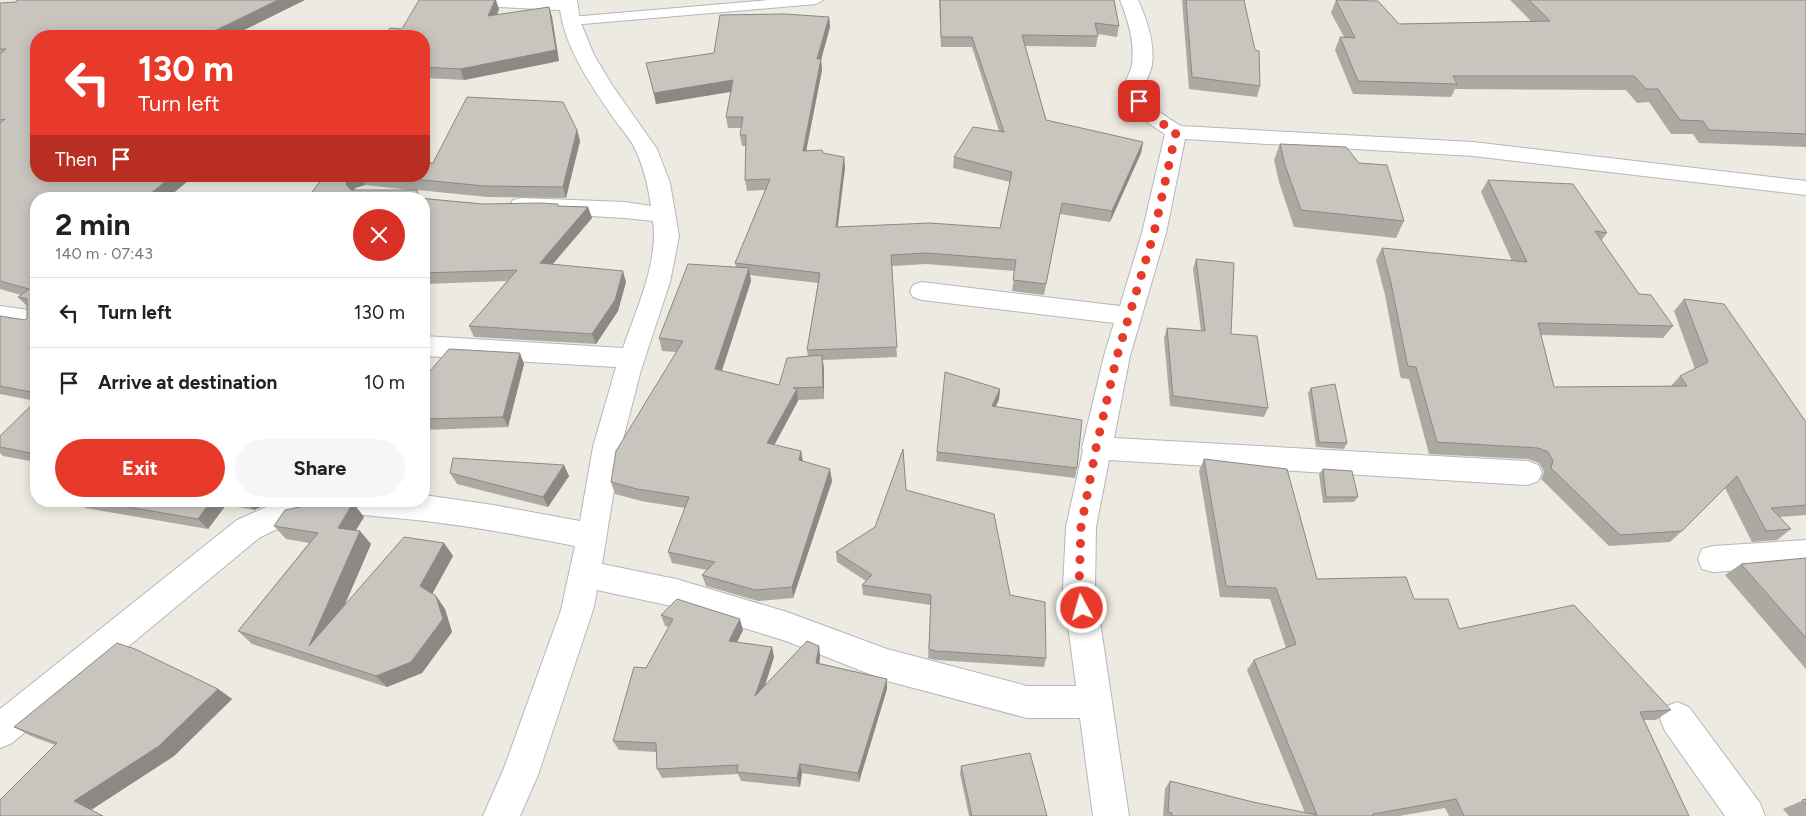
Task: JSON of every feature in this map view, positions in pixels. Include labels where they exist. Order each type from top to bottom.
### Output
[{"type":"street","points":[[457,0],[569,8],[584,55],[602,86],[646,149],[659,183],[666,236],[658,282],[632,358],[607,447],[592,537],[576,610],[520,775],[501,816]]},
{"type":"street","points":[[1129,0],[1136,15],[1142,41],[1142,64],[1134,90],[1139,101],[1148,111],[1176,132],[1473,148],[1806,188]]},
{"type":"street","points":[[1111,816],[1079,588],[1081,527],[1096,448],[1117,356],[1154,233],[1176,132]]},
{"type":"street","points":[[497,206],[544,205],[664,215]]},
{"type":"street","points":[[922,291],[1129,316]]},
{"type":"street","points":[[0,315],[30,319]]},
{"type":"street","points":[[430,346],[632,358]]},
{"type":"street","points":[[1096,448],[1528,473]]},
{"type":"street","points":[[0,731],[248,530],[267,519],[304,507]]},
{"type":"street","points":[[418,507],[511,520],[592,537]]},
{"type":"street","points":[[1713,559],[1806,553]]},
{"type":"street","points":[[584,574],[676,593],[787,627],[886,665],[1027,702],[1096,702]]},
{"type":"street","points":[[1677,719],[1747,816]]},
{"type":"lane","points":[[569,8],[816,0]]},
{"type":"building","points":[[17,0],[278,0],[216,30],[30,30],[30,182],[165,182],[153,192],[30,192],[30,392],[0,386],[0,316],[25,320],[27,318],[27,299],[18,297],[29,289],[0,281],[0,123],[5,119],[0,120],[0,54],[6,49],[0,49],[0,3],[16,2]]},
{"type":"building","points":[[419,0],[495,0],[488,16],[549,7],[556,50],[460,69],[430,67],[430,30],[388,30],[390,28],[402,29]]},
{"type":"building","points":[[940,0],[1114,0],[1119,26],[1095,23],[1098,36],[1022,35],[1046,120],[1143,142],[1112,211],[1062,203],[1046,284],[1013,280],[1016,260],[927,253],[891,255],[897,347],[807,350],[820,273],[735,263],[770,179],[745,180],[746,135],[740,135],[743,117],[726,117],[733,80],[654,93],[646,63],[714,53],[720,15],[785,14],[829,17],[817,59],[821,59],[803,151],[822,150],[823,153],[844,157],[836,227],[930,223],[1000,228],[1012,172],[954,157],[973,127],[1004,132],[972,37],[941,37]]},
{"type":"building","points":[[1186,0],[1244,0],[1255,50],[1259,51],[1260,86],[1192,77]]},
{"type":"building","points":[[1336,0],[1378,1],[1399,24],[1550,21],[1529,0],[1806,0],[1806,134],[1709,130],[1703,121],[1680,120],[1658,89],[1646,89],[1634,76],[1453,76],[1457,84],[1358,81],[1340,37],[1355,38]]},
{"type":"building","points":[[467,97],[563,102],[577,130],[563,187],[484,186],[430,181],[430,163],[433,163]]},
{"type":"building","points":[[1280,144],[1346,147],[1359,163],[1387,165],[1404,221],[1301,210],[1285,165]]},
{"type":"building","points":[[1488,180],[1573,184],[1607,233],[1595,231],[1639,294],[1651,295],[1673,326],[1538,323],[1554,387],[1687,386],[1680,376],[1708,362],[1684,299],[1724,304],[1806,422],[1806,505],[1771,508],[1791,529],[1766,531],[1737,476],[1682,531],[1620,535],[1551,468],[1553,461],[1548,452],[1538,448],[1437,442],[1416,367],[1408,366],[1407,363],[1382,248],[1527,262]]},
{"type":"building","points":[[320,182],[347,182],[346,184],[351,190],[417,190],[417,192],[312,192]]},
{"type":"building","points":[[430,199],[483,204],[540,203],[588,207],[540,263],[623,271],[615,300],[592,334],[469,326],[517,270],[430,273]]},
{"type":"building","points":[[1196,259],[1234,263],[1231,334],[1257,336],[1268,408],[1173,396],[1167,328],[1205,331]]},
{"type":"building","points":[[688,264],[749,268],[715,369],[779,385],[787,358],[822,355],[823,387],[793,388],[797,389],[767,443],[801,451],[799,460],[830,469],[792,587],[755,590],[702,575],[715,562],[668,552],[689,497],[637,489],[611,482],[616,451],[683,341],[659,338]]},
{"type":"building","points":[[449,349],[520,353],[503,417],[430,419],[430,371]]},
{"type":"building","points":[[945,372],[1000,389],[992,406],[1082,420],[1077,468],[937,452]]},
{"type":"building","points":[[1335,384],[1347,443],[1319,442],[1311,388]]},
{"type":"building","points":[[30,407],[30,453],[0,447],[0,436]]},
{"type":"building","points":[[903,449],[906,490],[994,514],[1010,595],[1045,602],[1046,658],[929,649],[931,595],[862,585],[872,575],[836,552],[875,527]]},
{"type":"building","points":[[453,458],[564,465],[543,497],[450,473]]},
{"type":"building","points":[[1204,459],[1287,469],[1317,579],[1406,577],[1414,599],[1448,599],[1459,629],[1574,605],[1671,710],[1640,712],[1689,816],[1464,816],[1456,799],[1373,814],[1373,816],[1172,816],[1172,813],[1168,812],[1170,781],[1253,802],[1317,815],[1254,660],[1296,644],[1276,588],[1226,586]]},
{"type":"building","points":[[1323,469],[1352,471],[1358,497],[1326,497]]},
{"type":"building","points":[[128,507],[207,507],[198,519]]},
{"type":"building","points":[[300,507],[351,507],[338,528],[360,531],[309,646],[404,537],[444,543],[420,586],[436,596],[443,619],[411,662],[376,676],[238,631],[318,533],[274,526],[285,510]]},
{"type":"building","points":[[1806,558],[1806,638],[1741,564]]},
{"type":"building","points":[[677,599],[740,619],[729,641],[772,647],[755,696],[807,641],[819,646],[816,663],[887,679],[858,773],[800,764],[797,778],[737,772],[738,765],[657,769],[656,743],[613,741],[634,667],[646,668],[673,619],[661,615]]},
{"type":"building","points":[[117,643],[135,649],[218,689],[159,746],[74,801],[103,816],[0,816],[0,800],[57,743],[14,727]]},
{"type":"building","points":[[1030,753],[1047,816],[972,816],[961,766]]},
{"type":"route","points":[[1082,608],[1079,588],[1081,527],[1096,448],[1117,356],[1154,233],[1176,132],[1160,122],[1139,101]]}]
